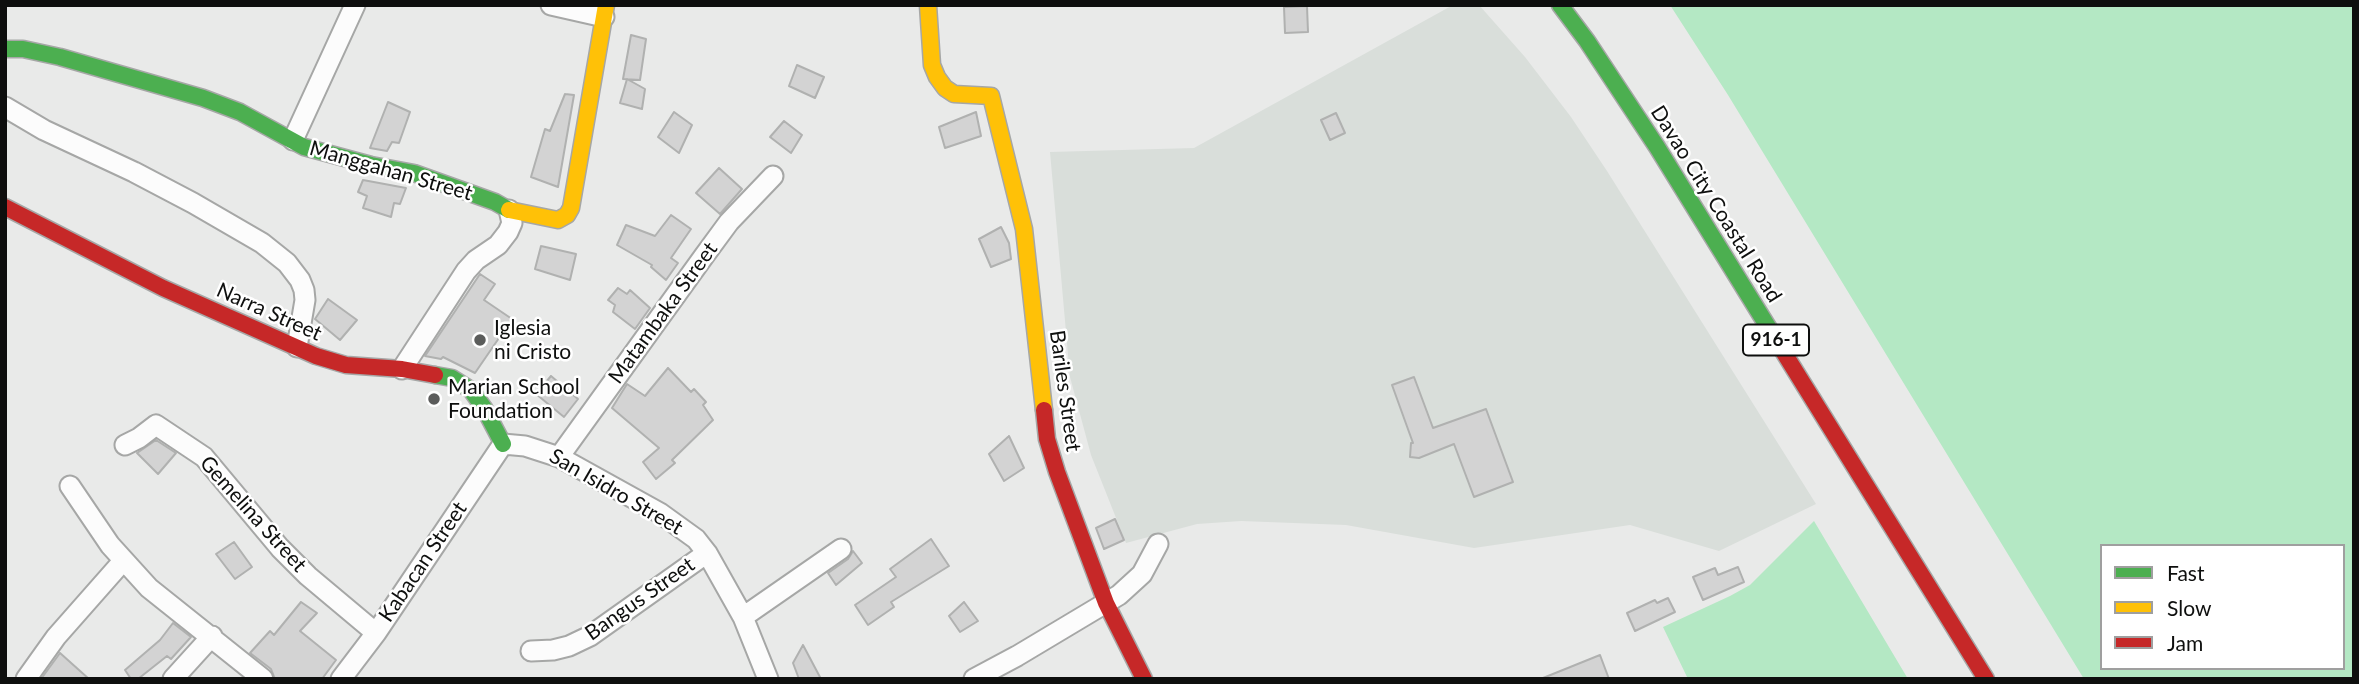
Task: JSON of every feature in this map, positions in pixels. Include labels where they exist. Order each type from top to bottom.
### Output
[{"type":"street","points":[[293,140],[355,5]]},
{"type":"street","points":[[551,5],[606,11]]},
{"type":"street","name":"Bariles Street","points":[[928,5],[932,65],[937,77],[945,88],[954,93],[991,96],[1024,229],[1047,439],[1106,603],[1144,679]]},
{"type":"street","name":"Davao City Coastal Road","points":[[1560,5],[1657,147],[1986,679]]},
{"type":"street","name":"Manggahan Street","points":[[5,49],[23,49],[60,57],[203,98],[240,112],[304,147],[371,165],[414,173],[495,202],[509,210],[558,220],[567,215],[571,208],[606,11]]},
{"type":"street","points":[[5,107],[44,130],[192,202],[262,243],[287,263],[304,290],[297,347]]},
{"type":"street","name":"Matambaka Street","points":[[559,457],[729,222],[773,176]]},
{"type":"street","name":"Narra Street","points":[[5,207],[163,288],[316,356],[346,365],[437,374],[463,383],[484,408],[503,444]]},
{"type":"street","points":[[402,369],[466,271],[475,260],[498,245],[508,232],[512,223],[509,210]]},
{"type":"street","name":"Gemelina Street","points":[[125,445],[156,425],[196,451],[221,474],[280,548],[308,576],[376,633]]},
{"type":"street","name":"San Isidro Street","points":[[503,444],[525,446],[559,457],[660,513],[696,539],[707,553],[743,617],[768,679]]},
{"type":"street","name":"Kabacan Street","points":[[341,679],[376,633],[503,444]]},
{"type":"street","points":[[71,486],[123,561],[149,587],[262,679]]},
{"type":"street","points":[[974,679],[1017,656],[1131,586],[1142,573],[1158,544]]},
{"type":"street","points":[[743,617],[841,548]]},
{"type":"street","name":"Bangus Street","points":[[531,651],[554,650],[590,636],[707,553]]},
{"type":"street","points":[[26,679],[56,637],[123,561]]},
{"type":"street","points":[[173,679],[212,636]]},
{"type":"shaded area","points":[[1453,5],[1479,5],[1525,57],[1571,117],[1816,504],[1719,551],[1630,525],[1474,548],[1346,525],[1241,521],[1197,524],[1126,543],[1091,455],[1070,377],[1050,152],[1194,148]]},
{"type":"shaded area","points":[[1670,5],[2354,5],[2354,679],[2084,679],[1728,95]]},
{"type":"shaded area","points":[[1814,521],[1908,679],[1688,679],[1663,627],[1750,585]]},
{"type":"building","points":[[1307,6],[1308,32],[1285,33],[1284,7]]},
{"type":"building","points":[[631,35],[646,39],[640,80],[623,79]]},
{"type":"building","points":[[797,65],[824,77],[815,98],[789,86]]},
{"type":"building","points":[[627,79],[645,89],[642,109],[620,103]]},
{"type":"building","points":[[565,94],[574,95],[558,187],[531,177],[545,129],[550,131]]},
{"type":"building","points":[[388,102],[410,112],[399,143],[392,142],[387,151],[370,148]]},
{"type":"building","points":[[674,112],[692,125],[679,153],[658,137]]},
{"type":"building","points":[[976,112],[981,136],[945,148],[939,127]]},
{"type":"building","points":[[1336,113],[1345,133],[1330,140],[1321,120]]},
{"type":"building","points":[[784,121],[802,135],[791,153],[770,137]]},
{"type":"building","points":[[719,168],[742,189],[720,214],[696,193]]},
{"type":"building","points":[[363,180],[406,188],[400,204],[394,203],[391,217],[363,208],[367,196],[358,192]]},
{"type":"building","points":[[671,215],[691,229],[671,258],[678,263],[666,280],[652,265],[617,245],[626,225],[655,236]]},
{"type":"building","points":[[1001,227],[1009,243],[1011,259],[991,267],[979,239]]},
{"type":"building","points":[[541,246],[576,254],[570,280],[535,269]]},
{"type":"building","points":[[480,274],[495,284],[484,300],[512,319],[475,373],[443,357],[441,359],[425,356]]},
{"type":"building","points":[[618,288],[627,294],[630,290],[650,308],[635,329],[613,312],[615,305],[608,300]]},
{"type":"building","points":[[328,299],[357,320],[340,340],[315,319]]},
{"type":"building","points":[[668,368],[691,392],[694,389],[706,402],[703,405],[713,420],[672,460],[675,463],[656,479],[643,462],[659,448],[612,408],[627,384],[645,396]]},
{"type":"building","points":[[551,376],[578,399],[564,417],[536,394]]},
{"type":"building","points":[[1414,377],[1433,428],[1486,409],[1513,482],[1474,497],[1454,444],[1419,458],[1410,457],[1413,443],[1392,385]]},
{"type":"building","points":[[1009,436],[1024,468],[1004,481],[989,454]]},
{"type":"building","points":[[156,440],[176,453],[158,474],[137,453]]},
{"type":"building","points":[[1115,519],[1124,540],[1104,549],[1096,528]]},
{"type":"building","points":[[931,539],[949,566],[891,602],[894,607],[868,625],[855,605],[896,577],[890,569]]},
{"type":"building","points":[[234,542],[252,567],[235,579],[216,554]]},
{"type":"building","points":[[853,551],[862,563],[836,585],[828,573],[848,559]]},
{"type":"building","points":[[1738,567],[1744,582],[1703,600],[1693,577],[1715,568],[1718,575]]},
{"type":"building","points":[[1668,598],[1675,612],[1635,631],[1627,613],[1655,600],[1657,603]]},
{"type":"building","points":[[301,602],[317,613],[300,631],[336,660],[322,679],[275,679],[271,669],[250,653],[270,631],[274,635]]},
{"type":"building","points":[[964,602],[978,621],[960,632],[949,616]]},
{"type":"building","points":[[173,623],[191,637],[171,659],[167,656],[138,679],[131,679],[125,670],[160,640]]},
{"type":"building","points":[[803,645],[821,679],[799,679],[793,663]]},
{"type":"building","points":[[60,653],[89,679],[41,679]]},
{"type":"building","points":[[1600,655],[1609,679],[1543,679],[1543,678]]},
{"type":"traffic: fast","points":[[1560,5],[1657,147],[1773,335]]},
{"type":"traffic: fast","points":[[5,49],[23,49],[60,57],[203,98],[240,112],[304,147],[371,165],[414,173],[495,202],[509,210]]},
{"type":"traffic: fast","points":[[435,375],[452,378],[471,390],[503,444]]},
{"type":"traffic: slow","points":[[509,210],[558,220],[567,215],[571,208],[606,5]]},
{"type":"traffic: slow","points":[[928,5],[932,65],[937,77],[945,88],[954,94],[991,96],[1024,229],[1044,410]]},
{"type":"traffic: jam","points":[[5,207],[163,288],[316,356],[346,365],[402,369],[435,375]]},
{"type":"traffic: jam","points":[[1773,335],[1986,679]]},
{"type":"traffic: jam","points":[[1044,410],[1047,439],[1057,472],[1106,603],[1144,679]]},
{"type":"place","name":"Iglesia ni Cristo","points":[[480,340]]},
{"type":"place","name":"Marian School Foundation","points":[[434,399]]}]
